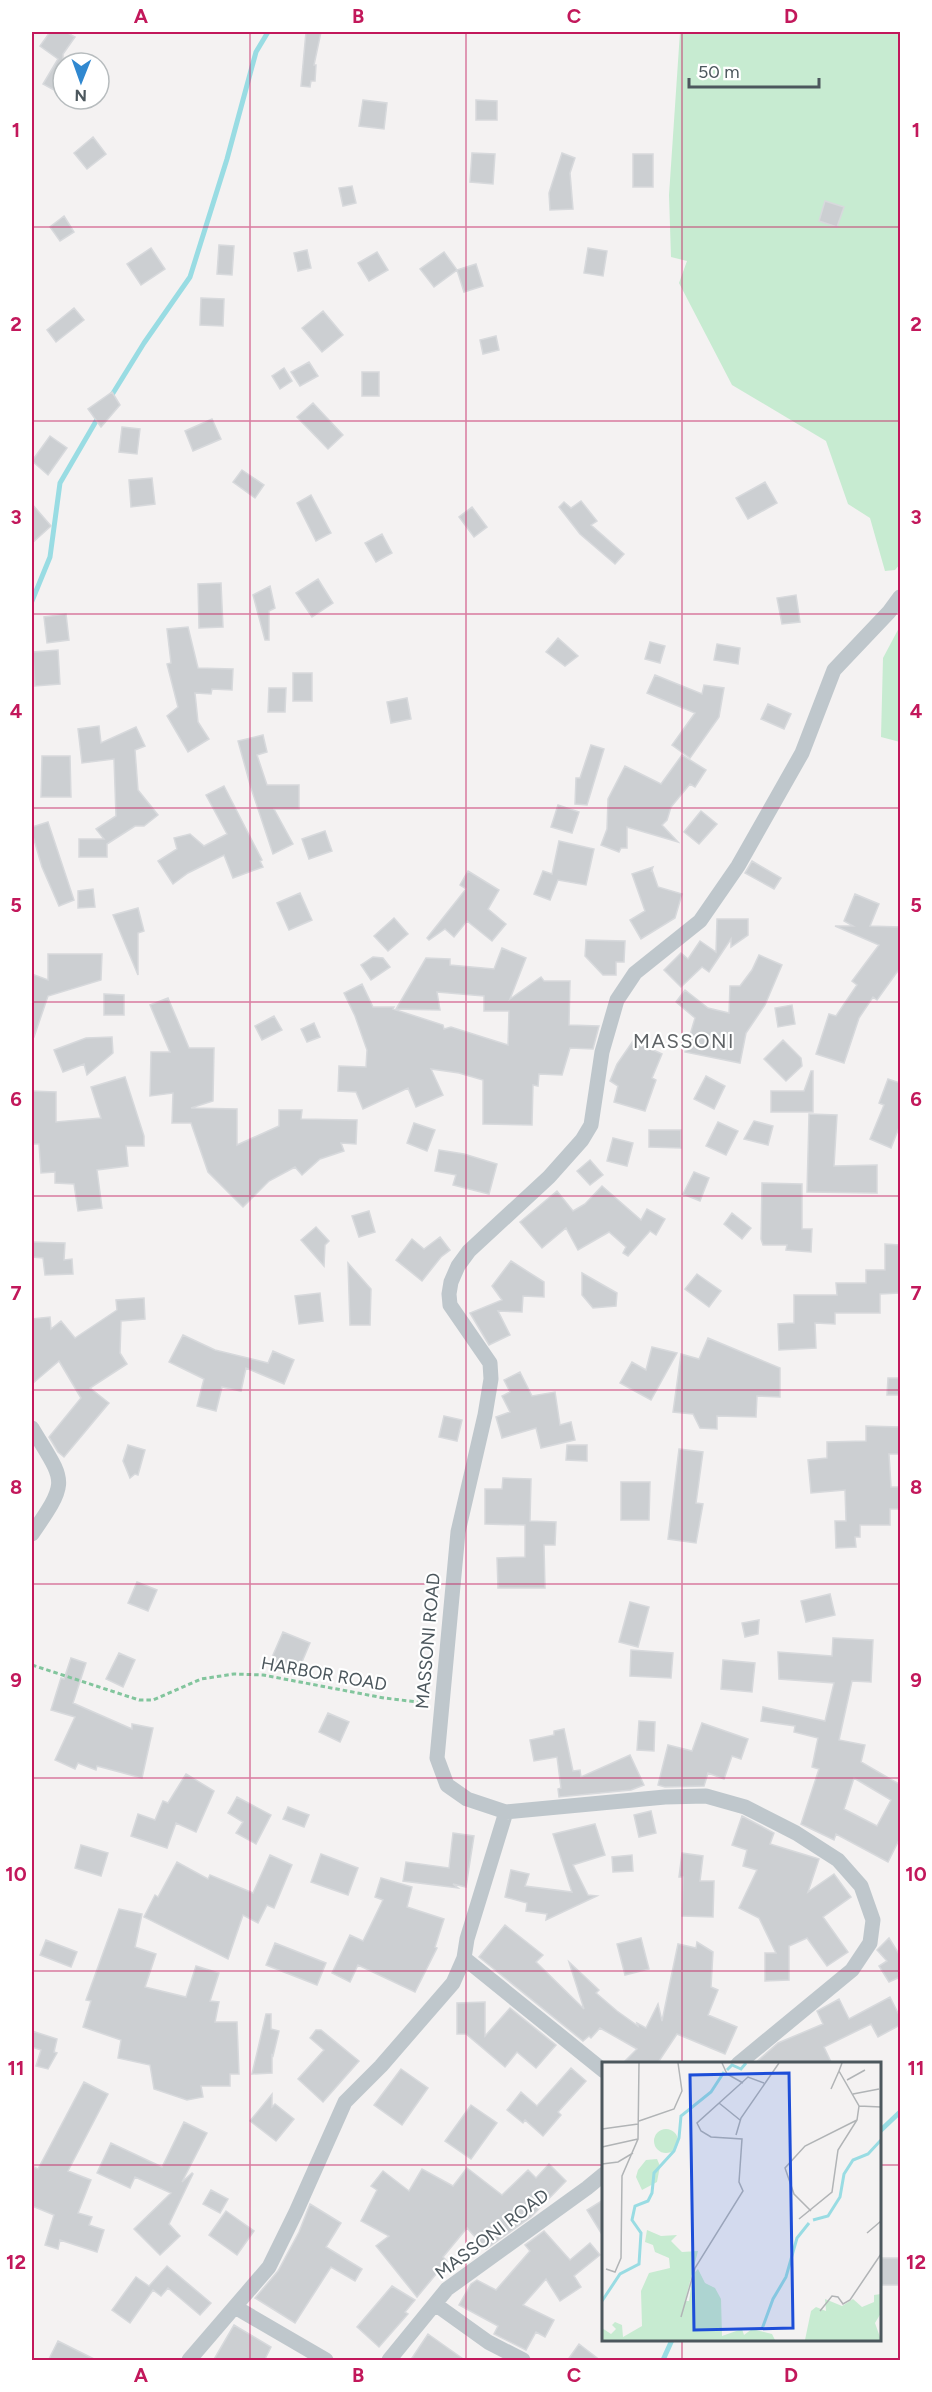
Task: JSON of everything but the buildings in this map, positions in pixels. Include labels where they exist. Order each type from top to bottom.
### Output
[{"type":"street","name":"MASSONI ROAD","points":[[740,2062],[852,1970],[870,1943],[873,1920],[861,1886],[838,1860],[796,1833],[745,1807],[706,1796],[665,1797],[506,1812],[467,1799],[447,1785],[437,1758],[458,1532],[485,1416],[490,1379],[490,1363],[450,1305],[449,1294],[458,1266],[469,1251],[549,1177],[582,1140],[591,1125],[602,1052],[617,1000],[635,973],[700,921],[738,866],[802,753],[834,670],[889,612],[900,597]]},
{"type":"street","points":[[32,1428],[58,1473],[61,1483],[55,1501],[32,1534]]},
{"type":"street","points":[[189,2361],[269,2266],[345,2102],[381,2066],[453,1983],[464,1958],[467,1939],[506,1812]]},
{"type":"street","points":[[464,1958],[602,2070]]},
{"type":"street","name":"MASSONI ROAD","points":[[389,2361],[447,2289],[602,2175]]},
{"type":"street","points":[[435,2304],[488,2342],[524,2361]]},
{"type":"street","points":[[235,2307],[326,2361]]},
{"type":"path","name":"HARBOR ROAD","points":[[32,1665],[139,1700],[153,1700],[201,1679],[234,1674],[263,1675],[384,1698],[442,1705]]},
{"type":"green space","points":[[680,32],[900,32],[900,564],[895,570],[885,571],[870,518],[848,504],[826,441],[732,385],[679,283],[687,261],[671,257],[669,195]]},
{"type":"green space","points":[[900,626],[900,742],[881,737],[883,658]]},
{"type":"waterway","points":[[110,398],[144,343],[190,277],[227,159],[256,52],[268,32]]},
{"type":"waterway","points":[[32,601],[50,557],[60,483],[99,416]]},
{"type":"waterway","points":[[881,2130],[900,2112]]},
{"type":"waterway","points":[[663,2360],[672,2341]]},
{"type":"district","name":"MASSONI","points":[[684,1041]]}]
